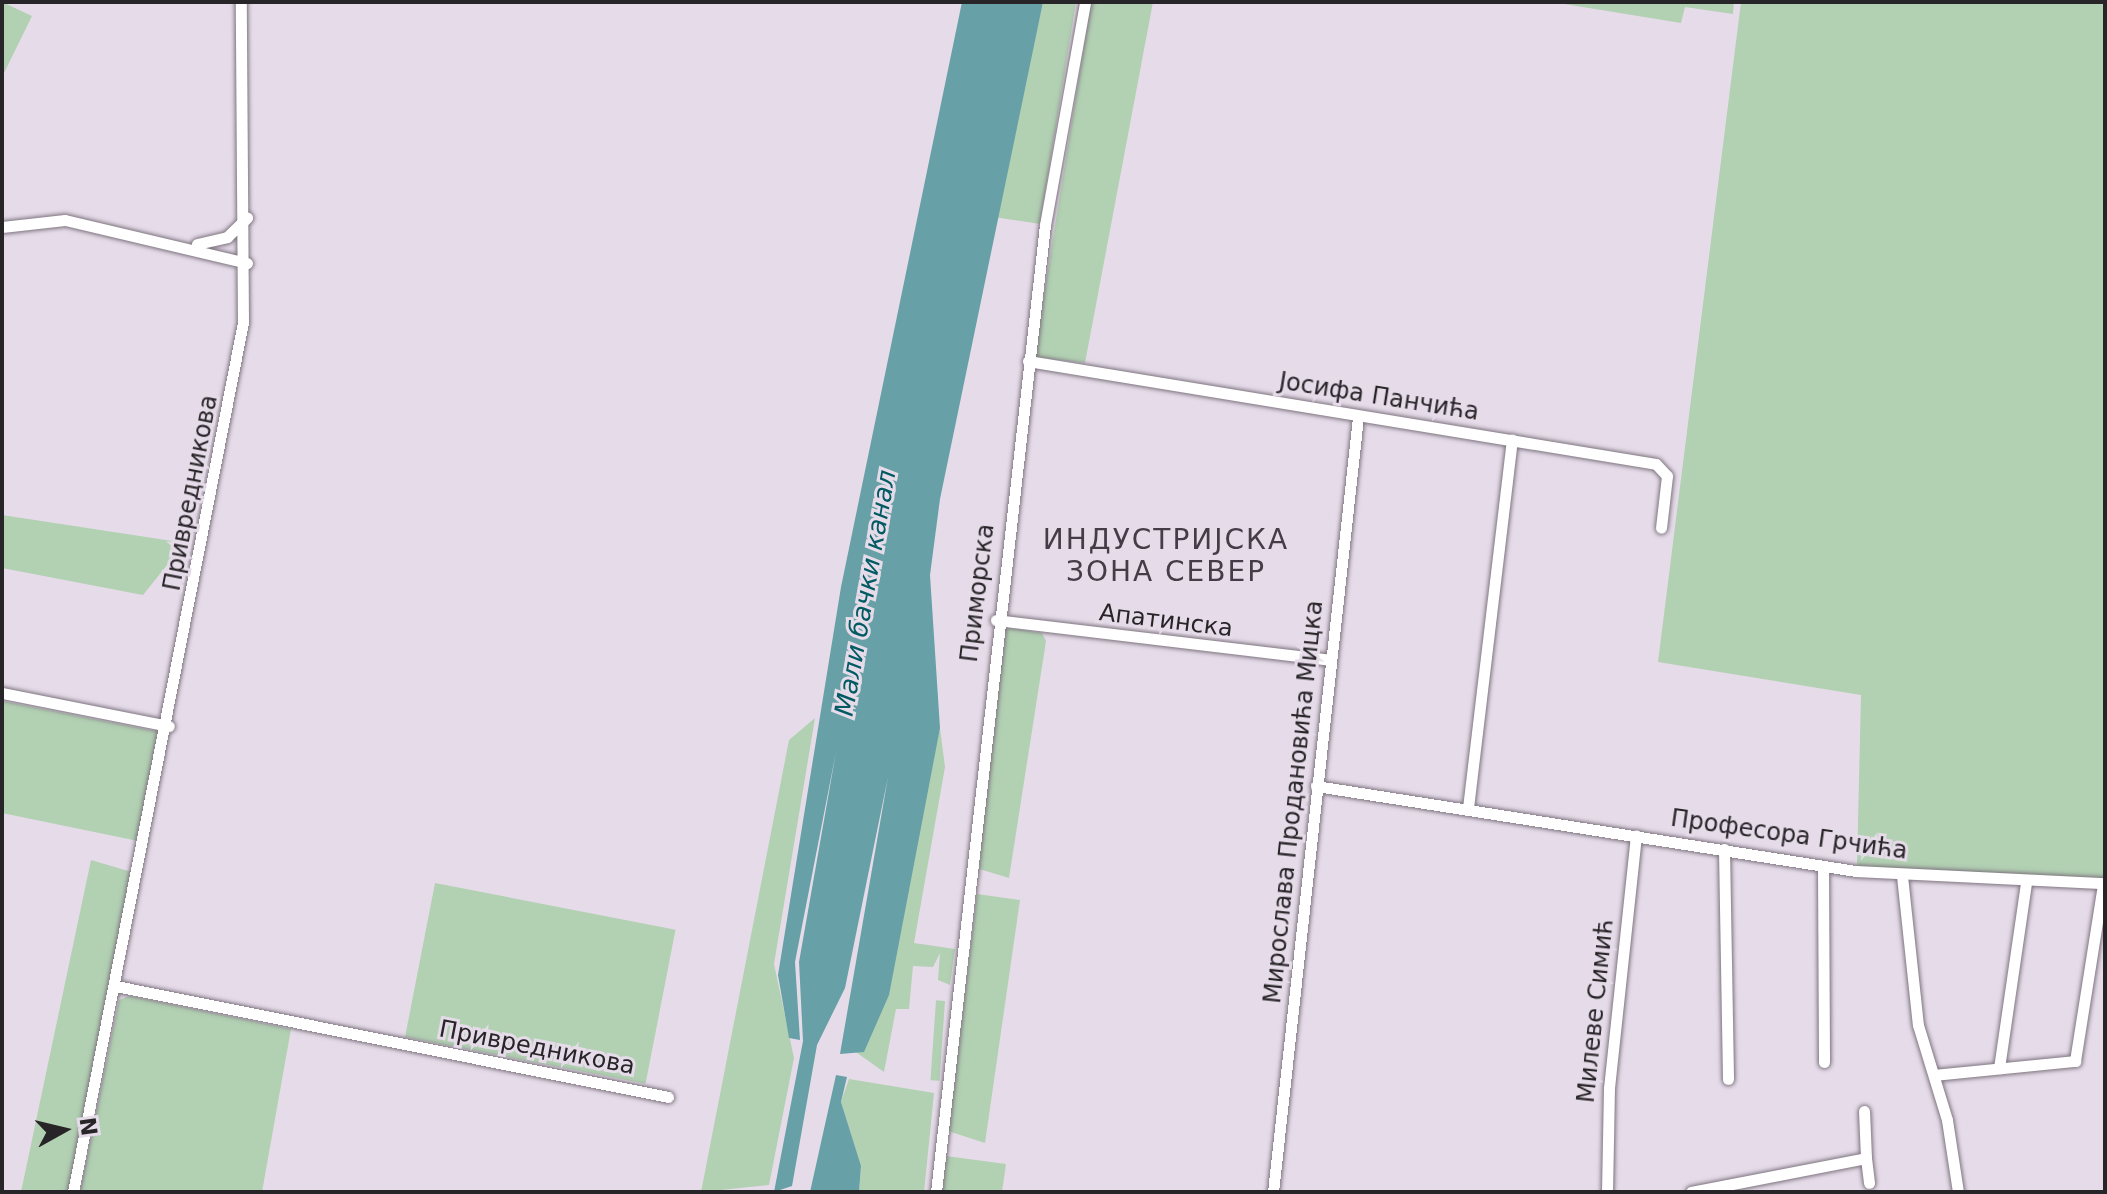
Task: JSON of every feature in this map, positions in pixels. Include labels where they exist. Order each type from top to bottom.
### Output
[{"type":"street","name":"Привредникова","points":[[73,1192],[226,437],[247,263],[241,2]]},
{"type":"street","name":"Приморска","points":[[936,1192],[996,620],[1028,361],[1085,2]]},
{"type":"street","points":[[192,245],[227,237],[247,218]]},
{"type":"street","points":[[2,227],[65,220],[192,245],[247,263]]},
{"type":"street","name":"Јосифа Панчића","points":[[1028,361],[1656,464],[1667,476],[1661,528]]},
{"type":"street","name":"Мирослава Продановића Мицка","points":[[1273,1192],[1358,417]]},
{"type":"street","points":[[1468,808],[1512,440]]},
{"type":"street","name":"Апатинска","points":[[996,620],[1331,660]]},
{"type":"street","points":[[2,693],[169,726]]},
{"type":"street","name":"Професора Грчића","points":[[1316,786],[1902,876],[2026,883],[2104,883]]},
{"type":"street","name":"Милеве Симић","points":[[1607,1192],[1610,1075],[1636,835]]},
{"type":"street","points":[[1724,849],[1728,1079]]},
{"type":"street","points":[[1823,866],[1824,1062]]},
{"type":"street","points":[[1902,876],[1918,1025],[1934,1075],[1958,1192]]},
{"type":"street","points":[[1999,1068],[2026,883]]},
{"type":"street","points":[[1934,1075],[2075,1061],[2104,883]]},
{"type":"street","name":"Привредникова","points":[[116,986],[668,1097]]},
{"type":"street","points":[[1864,1111],[1869,1183]]},
{"type":"street","points":[[1691,1192],[1866,1158]]},
{"type":"green space","points":[[2,2],[32,16],[2,77]]},
{"type":"green space","points":[[1043,2],[1076,2],[1040,224],[994,217]]},
{"type":"green space","points":[[1091,2],[1153,2],[1085,363],[1034,357]]},
{"type":"green space","points":[[1552,2],[1734,2],[1733,14],[1685,7],[1681,23]]},
{"type":"green space","points":[[1741,2],[2105,2],[2105,877],[2095,882],[1857,866],[1861,695],[1658,662]]},
{"type":"green space","points":[[2,515],[179,542],[180,549],[143,595],[2,568]]},
{"type":"green space","points":[[1002,627],[1042,633],[1046,641],[1009,878],[976,868]]},
{"type":"green space","points":[[2,701],[160,732],[138,841],[2,813]]},
{"type":"green space","points":[[815,718],[774,964],[794,1058],[769,1185],[701,1192],[789,740]]},
{"type":"green space","points":[[940,728],[945,767],[914,943],[955,949],[950,985],[938,980],[940,953],[933,967],[913,966],[909,1009],[896,1009],[884,1072],[853,1050],[864,1051]]},
{"type":"green space","points":[[91,860],[135,873],[74,1192],[21,1192]]},
{"type":"green space","points":[[435,883],[675,930],[646,1084],[405,1037]]},
{"type":"green space","points":[[977,894],[1020,900],[985,1143],[948,1131]]},
{"type":"green space","points":[[129,996],[291,1029],[262,1192],[80,1192],[119,1000]]},
{"type":"green space","points":[[936,1000],[945,1001],[939,1081],[930,1080]]},
{"type":"green space","points":[[849,1079],[934,1093],[924,1192],[859,1192],[861,1167],[841,1102]]},
{"type":"green space","points":[[946,1156],[1006,1164],[1002,1192],[942,1192]]},
{"type":"water","name":"Мали бачки канал","points":[[962,2],[1043,2],[940,499],[930,575],[940,728],[889,995],[864,1052],[840,1054],[888,777],[845,988],[817,1045],[792,1186],[774,1192],[803,1041],[799,962],[836,752],[795,962],[800,1040],[789,1038],[778,975],[841,587]]},
{"type":"water","points":[[836,1075],[847,1077],[841,1102],[861,1166],[859,1192],[810,1192]]},
{"type":"district","name":"ИНДУСТРИЈСКА ЗОНА СЕВЕР","points":[[1166,556]]}]
